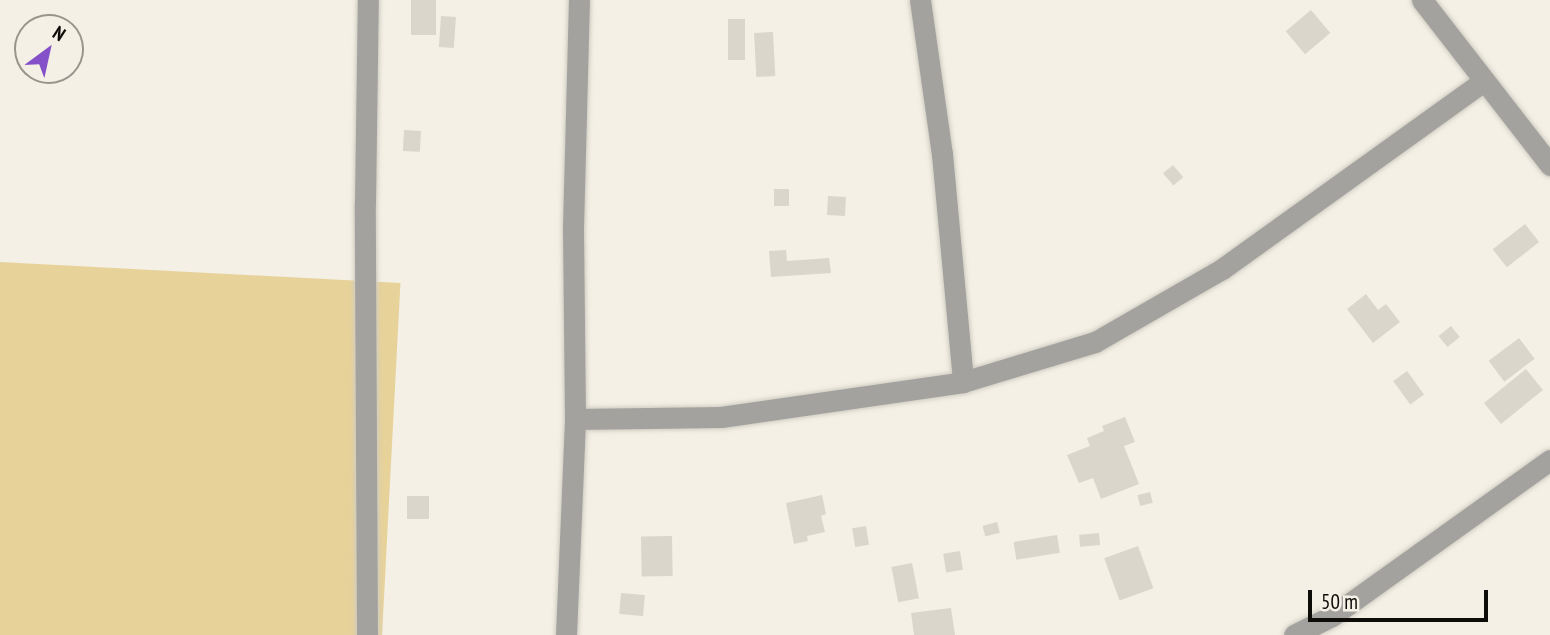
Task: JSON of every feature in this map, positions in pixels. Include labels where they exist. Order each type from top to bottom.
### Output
[{"type":"street","points":[[367,635],[368,0]]},
{"type":"street","points":[[566,635],[575,419],[573,228],[579,0]]},
{"type":"street","points":[[920,0],[942,154],[963,382]]},
{"type":"street","points":[[1422,0],[1550,165]]},
{"type":"street","points":[[575,419],[721,417],[963,382],[1095,342],[1222,269],[1484,81]]},
{"type":"street","points":[[1294,635],[1332,616],[1550,460]]},
{"type":"shaded area","points":[[0,262],[400,283],[382,635],[0,635]]},
{"type":"building","points":[[411,0],[436,0],[436,35],[411,35]]},
{"type":"building","points":[[1311,10],[1330,33],[1305,54],[1286,31]]},
{"type":"building","points":[[441,16],[456,17],[454,48],[439,47]]},
{"type":"building","points":[[728,19],[745,19],[745,60],[728,60]]},
{"type":"building","points":[[773,32],[775,76],[756,77],[754,33]]},
{"type":"building","points":[[404,130],[421,131],[420,152],[403,151]]},
{"type":"building","points":[[1173,165],[1183,177],[1173,186],[1163,173]]},
{"type":"building","points":[[774,189],[789,189],[789,206],[774,206]]},
{"type":"building","points":[[828,196],[846,197],[845,216],[827,215]]},
{"type":"building","points":[[1525,224],[1539,242],[1507,267],[1493,249]]},
{"type":"building","points":[[786,250],[787,261],[829,258],[831,273],[771,277],[769,251]]},
{"type":"building","points":[[1366,294],[1378,310],[1386,304],[1400,322],[1373,343],[1347,309]]},
{"type":"building","points":[[1451,326],[1460,337],[1447,347],[1439,336]]},
{"type":"building","points":[[1519,338],[1535,359],[1504,382],[1489,361]]},
{"type":"building","points":[[1526,369],[1543,390],[1501,424],[1484,403]]},
{"type":"building","points":[[1407,371],[1424,394],[1410,404],[1393,381]]},
{"type":"building","points":[[1125,417],[1135,442],[1124,446],[1139,484],[1101,499],[1093,478],[1079,483],[1067,455],[1090,446],[1087,438],[1104,431],[1102,426]]},
{"type":"building","points":[[1150,492],[1153,503],[1140,506],[1137,495]]},
{"type":"building","points":[[822,495],[826,514],[821,516],[825,532],[807,536],[808,541],[794,544],[786,503]]},
{"type":"building","points":[[407,496],[429,496],[429,519],[407,519]]},
{"type":"building","points":[[997,522],[1000,533],[985,537],[983,526]]},
{"type":"building","points":[[866,526],[869,545],[855,547],[852,528]]},
{"type":"building","points":[[1099,533],[1100,545],[1080,547],[1079,535]]},
{"type":"building","points":[[1057,535],[1060,553],[1016,560],[1014,542]]},
{"type":"building","points":[[672,536],[673,576],[642,577],[641,537]]},
{"type":"building","points":[[1138,546],[1153,588],[1120,601],[1104,558]]},
{"type":"building","points":[[960,551],[963,570],[946,572],[943,554]]},
{"type":"building","points":[[912,563],[919,598],[898,602],[891,567]]},
{"type":"building","points":[[621,593],[645,595],[643,616],[619,614]]},
{"type":"building","points":[[951,608],[955,635],[914,635],[911,613]]}]
